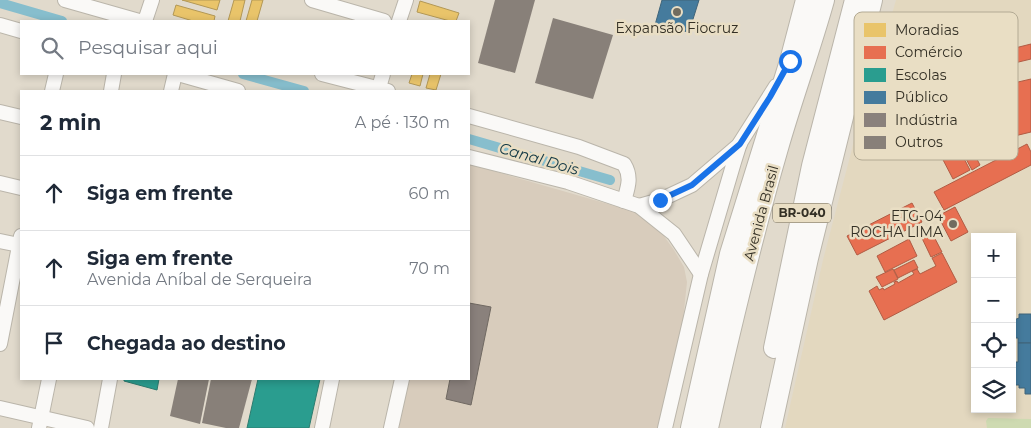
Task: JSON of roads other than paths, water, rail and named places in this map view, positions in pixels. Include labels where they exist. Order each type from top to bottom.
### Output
[{"type":"highway","name":"Avenida Brasil","points":[[691,428],[730,254],[790,61],[806,0]]},
{"type":"highway","name":"Avenida Brasil","points":[[708,428],[778,147],[809,53],[824,0]]},
{"type":"highway","name":"BR-040","points":[[758,428],[812,166],[855,0]]},
{"type":"highway","points":[[771,428],[808,258],[854,73]]},
{"type":"highway","points":[[697,428],[720,374]]},
{"type":"street","points":[[65,0],[135,20]]},
{"type":"street","points":[[145,20],[152,0]]},
{"type":"street","points":[[312,0],[381,20]]},
{"type":"street","points":[[399,20],[406,0]]},
{"type":"street","points":[[0,25],[20,31]]},
{"type":"street","points":[[665,428],[701,274],[740,144],[766,104],[790,61]]},
{"type":"street","points":[[52,90],[56,75]]},
{"type":"street","points":[[111,90],[114,75]]},
{"type":"street","points":[[171,90],[177,75]]},
{"type":"street","points":[[181,75],[234,90]]},
{"type":"street","points":[[326,75],[382,90],[383,75]]},
{"type":"street","points":[[0,112],[20,116]]},
{"type":"street","points":[[470,116],[579,146],[624,164],[629,171],[630,181],[624,201]]},
{"type":"street","points":[[639,206],[660,200],[692,185],[740,144]]},
{"type":"street","points":[[470,157],[568,182],[639,206],[674,234],[701,274]]},
{"type":"street","points":[[0,183],[20,188]]},
{"type":"street","points":[[0,241],[20,241],[0,344]]},
{"type":"street","points":[[40,423],[49,380]]},
{"type":"street","points":[[101,428],[110,380]]},
{"type":"street","points":[[322,428],[332,380]]},
{"type":"street","points":[[391,428],[400,380]]},
{"type":"street","points":[[0,408],[40,423],[87,428]]},
{"type":"waterway","name":"Canal Dois","points":[[0,3],[59,20]]},
{"type":"waterway","name":"Canal Dois","points":[[247,75],[300,90]]},
{"type":"waterway","name":"Canal Dois","points":[[470,139],[610,180]]},
{"type":"place","name":"Expansão Fiocruz","points":[[677,12]]},
{"type":"place","name":"ETG-04 ROCHA LIMA","points":[[953,224]]}]
